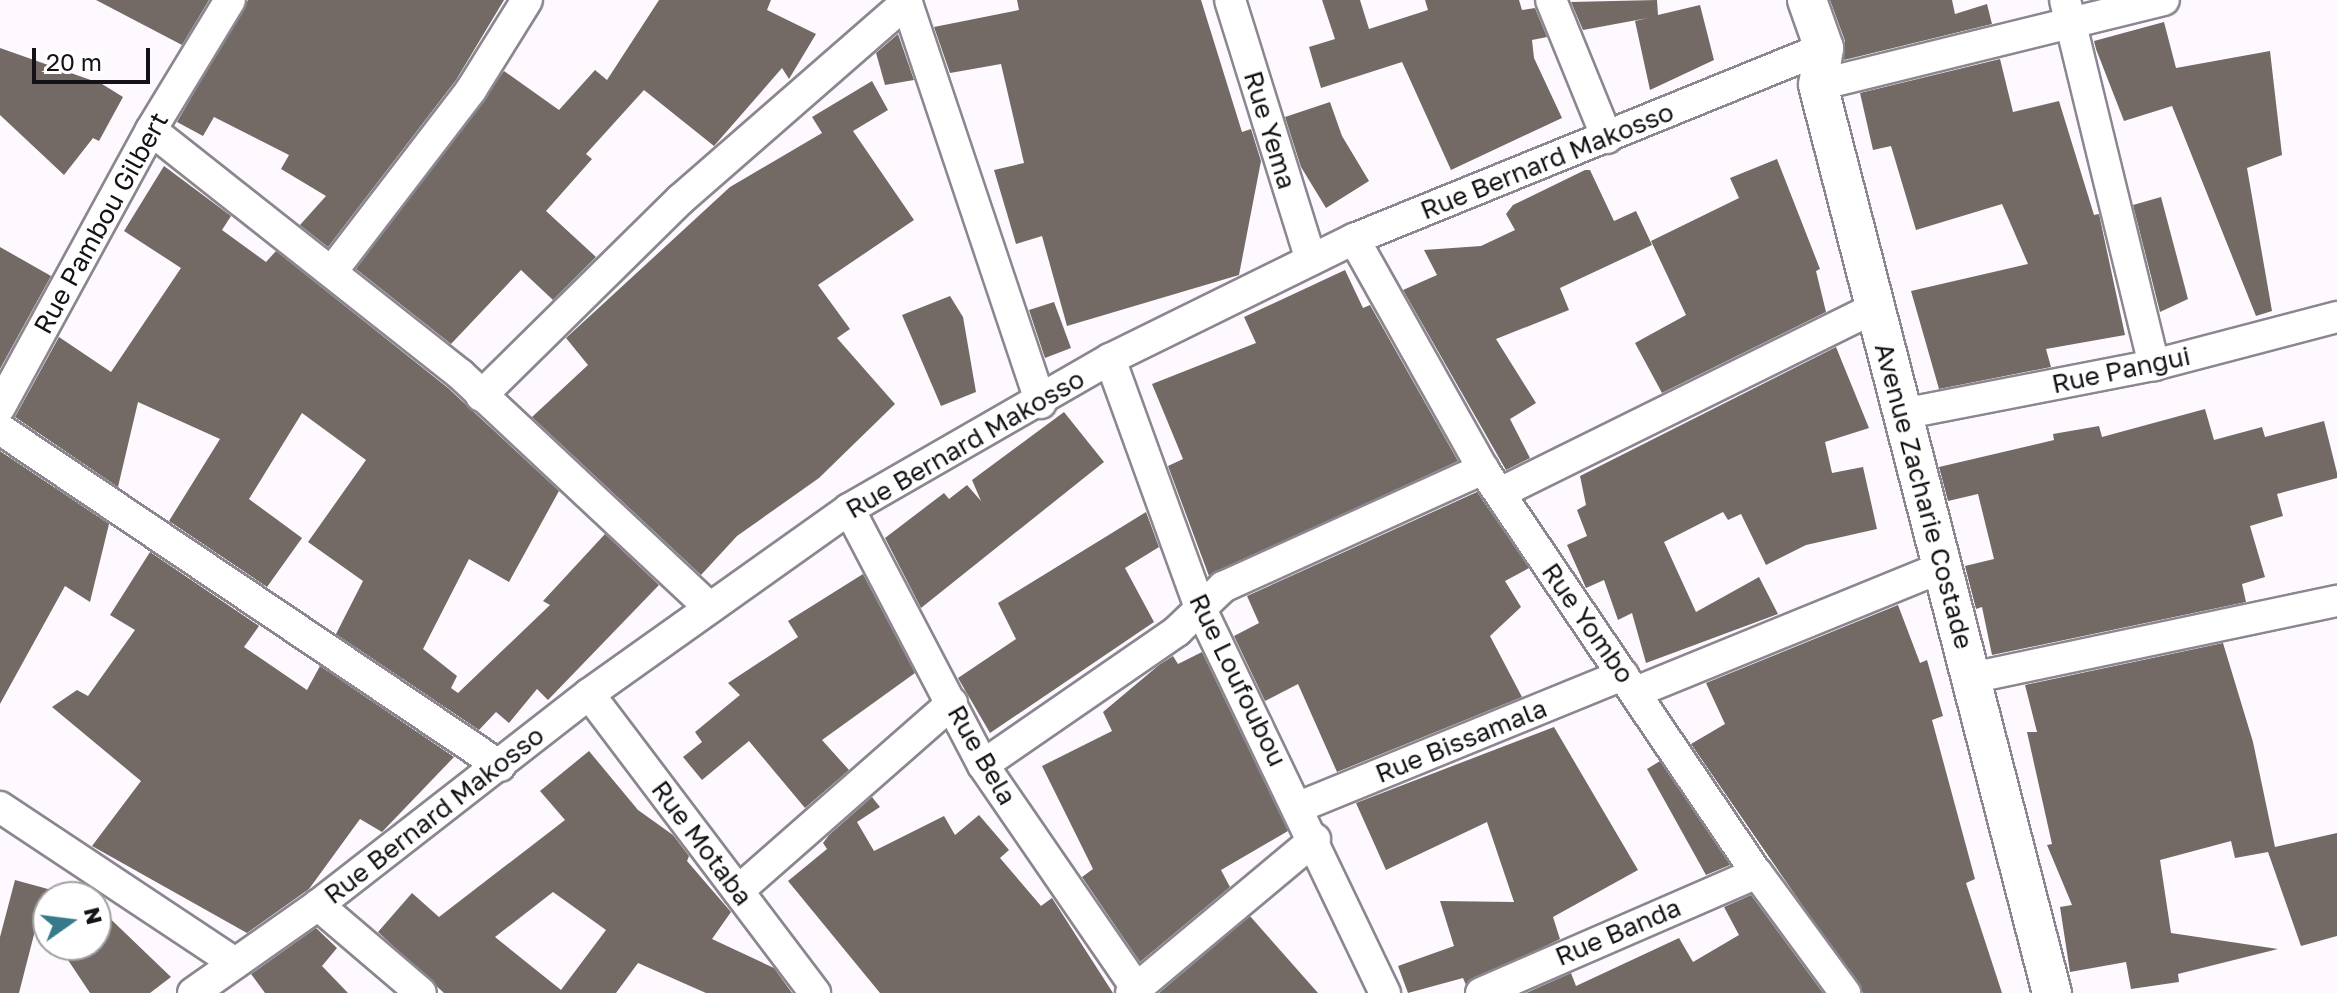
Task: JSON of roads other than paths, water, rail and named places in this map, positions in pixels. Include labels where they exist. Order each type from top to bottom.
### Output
[{"type":"street","name":"Rue Pambou Gilbert","points":[[0,407],[151,130],[230,0]]},
{"type":"street","points":[[333,270],[471,90],[527,0]]},
{"type":"street","points":[[1551,0],[1607,138]]},
{"type":"street","name":"Avenue Zacharie Costade","points":[[1807,0],[1874,308],[2052,993]]},
{"type":"street","name":"Rue Bernard Makosso","points":[[193,993],[318,905],[589,694],[849,509],[1041,403],[1110,359],[1354,239],[1607,138],[1821,66],[2068,11],[2164,0]]},
{"type":"street","points":[[481,396],[681,199],[907,1],[1041,403]]},
{"type":"street","name":"Rue Yema","points":[[1236,2],[1311,260]]},
{"type":"street","points":[[2068,11],[2154,365]]},
{"type":"street","points":[[151,130],[333,270],[481,396],[710,608]]},
{"type":"street","name":"Rue Yombo","points":[[1354,239],[1492,481],[1757,873],[1845,993]]},
{"type":"street","points":[[983,765],[1177,631],[1223,587],[1492,481],[1874,308]]},
{"type":"street","name":"Rue Pangui","points":[[1902,414],[2154,365],[2337,317]]},
{"type":"street","name":"Rue Loufoubou","points":[[1110,359],[1200,607],[1315,839],[1385,993]]},
{"type":"street","points":[[0,429],[500,766]]},
{"type":"street","name":"Rue Bela","points":[[849,509],[983,765],[1134,991]]},
{"type":"street","name":"Rue Bissamala","points":[[1299,807],[1942,567]]},
{"type":"street","points":[[1971,678],[2337,601]]},
{"type":"street","name":"Rue Motaba","points":[[589,694],[815,993]]},
{"type":"street","points":[[738,891],[952,703]]},
{"type":"street","points":[[0,807],[235,963]]},
{"type":"street","points":[[1134,991],[1315,839]]},
{"type":"street","name":"Rue Banda","points":[[1481,993],[1757,873]]},
{"type":"street","points":[[318,905],[421,993]]}]
